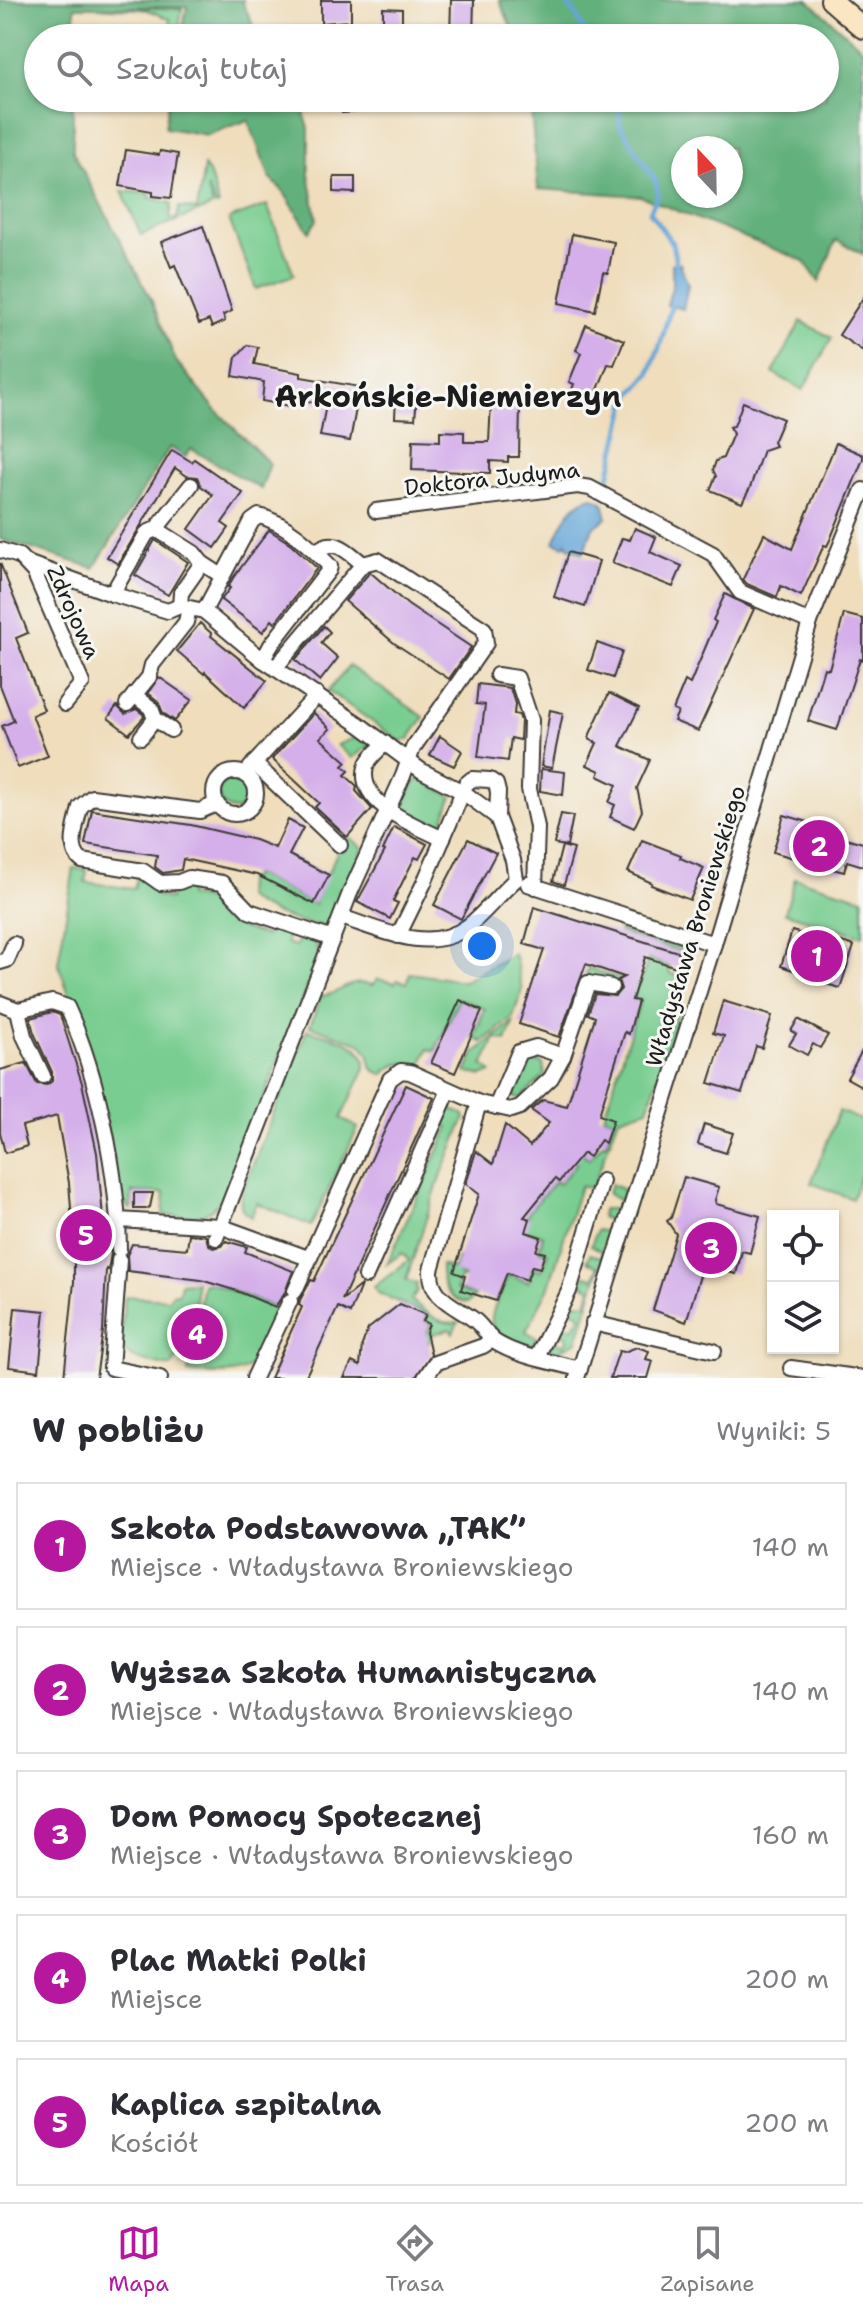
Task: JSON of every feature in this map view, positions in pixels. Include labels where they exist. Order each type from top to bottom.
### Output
[{"type":"street","points":[[831,0],[863,28]]},
{"type":"street","points":[[112,594],[147,533],[156,529],[191,485]]},
{"type":"street","name":"Doktora Judyma","points":[[376,511],[578,486],[602,495],[713,554],[740,592],[810,622]]},
{"type":"street","name":"Władysława Broniewskiego","points":[[578,1374],[714,944],[810,622],[863,490]]},
{"type":"street","points":[[171,730],[155,719],[151,708],[130,700],[149,677],[152,665],[186,622],[191,608],[222,576],[252,521],[259,516],[279,524],[330,566],[271,645],[269,664]]},
{"type":"street","points":[[156,529],[194,553],[202,563],[222,576]]},
{"type":"street","points":[[316,552],[323,545],[340,545],[363,564]]},
{"type":"street","name":"Zdrojowa","points":[[0,550],[11,552],[34,572],[82,683],[65,704]]},
{"type":"street","points":[[218,1232],[341,917],[413,748],[426,726],[459,685],[486,643],[486,636],[484,629],[378,560],[363,564],[269,664]]},
{"type":"street","points":[[27,563],[168,611],[191,608]]},
{"type":"street","points":[[202,563],[181,593],[191,608],[409,761],[463,792],[497,817]]},
{"type":"street","points":[[497,675],[517,678],[531,720],[529,789],[537,827],[535,887]]},
{"type":"street","points":[[249,768],[255,800],[246,811],[226,813],[216,804],[213,791],[219,779],[231,772],[249,768],[317,695]]},
{"type":"street","points":[[141,737],[155,719]]},
{"type":"street","points":[[385,743],[367,764],[365,777],[371,791],[387,810],[443,839]]},
{"type":"street","points":[[249,768],[340,845]]},
{"type":"street","points":[[398,936],[463,792],[472,779],[490,780],[496,784],[497,817],[513,860],[516,879]]},
{"type":"street","points":[[216,804],[200,811],[92,797],[80,807],[73,849],[82,861],[143,871],[160,883],[189,878],[222,883],[249,911],[333,939]]},
{"type":"street","points":[[516,879],[714,944]]},
{"type":"street","points":[[341,917],[398,936],[426,940],[453,934],[469,925],[516,879]]},
{"type":"street","points":[[0,962],[7,960],[14,944]]},
{"type":"street","points":[[254,1378],[390,1079],[401,1071],[410,1072],[479,1103],[511,1110],[526,1103],[551,1078],[563,1056],[588,983],[611,987]]},
{"type":"street","points":[[0,1003],[18,1010],[52,1002],[67,1007],[96,1096],[110,1161],[118,1220],[119,1254],[111,1368],[160,1378]]},
{"type":"street","points":[[18,1010],[24,1036],[43,1076]]},
{"type":"street","points":[[496,1107],[519,1052],[536,1047],[563,1056]]},
{"type":"street","points":[[366,1276],[449,1090]]},
{"type":"street","points":[[479,1103],[431,1275],[434,1288],[455,1309],[478,1323],[492,1340],[578,1374]]},
{"type":"street","points":[[537,1357],[569,1291],[602,1181]]},
{"type":"street","points":[[118,1220],[218,1232],[308,1258]]},
{"type":"street","points":[[593,1323],[714,1351]]},
{"type":"street","points":[[425,1378],[435,1363],[492,1340]]},
{"type":"street","points":[[791,1368],[863,1378]]},
{"type":"green space","points":[[0,0],[244,0],[253,24],[183,24],[187,7],[75,7],[74,24],[24,24],[24,112],[73,112],[73,152],[151,299],[176,361],[216,410],[270,464],[261,489],[191,449],[185,457],[170,447],[94,568],[0,539]]},
{"type":"green space","points":[[499,0],[808,0],[835,24],[510,24]]},
{"type":"green space","points":[[95,6],[182,9],[179,24],[170,24],[170,19],[153,12]]},
{"type":"green space","points":[[839,28],[863,49],[863,254],[836,240],[819,282],[804,261],[640,196],[538,189],[531,112],[839,112]]},
{"type":"green space","points":[[167,112],[304,112],[309,128],[309,174],[317,220],[309,232],[283,191],[270,178],[248,120],[207,135],[165,128]]},
{"type":"green space","points":[[204,166],[209,172],[219,205],[216,206],[207,187],[213,206],[141,235],[122,191],[150,194],[150,198],[172,203],[170,218],[177,219],[179,207],[197,210]]},
{"type":"green space","points":[[267,205],[294,275],[256,289],[229,219]]},
{"type":"green space","points":[[801,321],[832,338],[803,390],[773,373]]},
{"type":"green space","points":[[349,666],[424,717],[409,739],[400,741],[328,691]]},
{"type":"green space","points":[[361,735],[370,740],[370,745],[352,758],[337,745]]},
{"type":"green space","points":[[235,778],[246,783],[251,794],[246,805],[235,810],[224,805],[219,794],[224,783]]},
{"type":"green space","points":[[418,780],[452,797],[437,829],[399,812]]},
{"type":"green space","points":[[343,839],[352,839],[363,848],[333,923],[314,924],[287,918],[245,896],[246,882],[255,874],[314,904]]},
{"type":"green space","points":[[74,868],[87,870],[85,882],[134,889],[137,877],[157,889],[156,896],[170,899],[172,892],[190,885],[188,896],[215,902],[218,891],[224,896],[216,904],[234,923],[244,916],[241,928],[266,936],[270,925],[289,931],[286,943],[296,946],[300,935],[311,940],[318,950],[319,958],[228,1188],[216,1206],[202,1214],[163,1215],[165,1193],[132,1192],[131,1210],[122,1201],[93,1063],[58,963]]},
{"type":"green space","points":[[795,878],[863,898],[863,936],[785,913]]},
{"type":"green space","points":[[619,929],[685,949],[684,953],[660,945],[658,950],[654,949],[651,960],[670,967],[669,973],[688,979],[648,1109],[619,1118],[594,1184],[588,1188],[580,1186],[548,1289],[526,1331],[537,1338],[533,1345],[528,1346],[500,1334],[494,1327],[493,1312],[508,1275],[528,1282],[533,1268],[542,1270],[548,1253],[539,1250],[543,1236],[523,1229],[529,1212],[555,1181],[559,1184],[577,1163],[572,1159],[579,1150],[589,1159],[603,1143],[606,1144],[614,1120],[604,1116],[640,1001],[610,993],[612,984],[586,976],[588,968],[640,985],[653,943],[619,932]]},
{"type":"green space","points":[[514,953],[522,990],[513,1017],[482,1042],[473,1038],[485,1009],[459,999],[435,1051],[428,1049],[420,1068],[400,1064],[383,1075],[372,1069],[368,1053],[360,1043],[310,1026],[321,996],[350,985],[373,985],[378,979],[407,983],[410,973],[464,981]]},
{"type":"green space","points":[[514,1021],[506,1041],[495,1038],[483,1066],[492,1072],[482,1076],[466,1072],[475,1053]]},
{"type":"green space","points":[[307,1030],[353,1046],[360,1051],[365,1068],[341,1118],[358,1128],[311,1226],[257,1203],[251,1217],[241,1204],[242,1192]]},
{"type":"green space","points":[[531,1059],[543,1064],[545,1075],[521,1098],[515,1098],[511,1091],[517,1072]]},
{"type":"green space","points":[[446,1106],[465,1118],[438,1183],[406,1280],[417,1284],[418,1290],[411,1300],[422,1309],[438,1320],[458,1322],[453,1333],[449,1329],[433,1334],[428,1344],[423,1342],[431,1324],[425,1321],[427,1315],[378,1293],[374,1287],[409,1260],[402,1253],[387,1264],[449,1127],[444,1124],[442,1115]]},
{"type":"green space","points":[[839,1111],[863,1121],[863,1170],[852,1199],[811,1183]]},
{"type":"green space","points":[[611,1184],[624,1190],[577,1341],[553,1354],[550,1348],[553,1342],[564,1345],[568,1338],[559,1332],[561,1326],[564,1324],[573,1329],[581,1315],[572,1310],[574,1302],[587,1303],[591,1288],[581,1284],[582,1278],[594,1278],[598,1267],[587,1261],[590,1254],[600,1257],[603,1252],[591,1245],[597,1230],[609,1232],[612,1221],[601,1217],[603,1209],[616,1209],[619,1200],[608,1194]]},
{"type":"green space","points":[[458,1258],[463,1259],[458,1274],[465,1277],[460,1278],[456,1289],[475,1296],[468,1303],[450,1295],[442,1279],[441,1265],[454,1269]]},
{"type":"green space","points":[[196,1282],[191,1327],[171,1367],[128,1355],[121,1341],[125,1296],[169,1299],[172,1294],[179,1293],[181,1283]]},
{"type":"green space","points":[[208,1282],[275,1307],[280,1314],[256,1359],[240,1371],[211,1374],[188,1372],[203,1284]]},
{"type":"water","points":[[680,263],[688,285],[683,309],[667,305],[672,287],[672,264]]},
{"type":"water","points":[[592,497],[603,502],[607,518],[593,528],[583,553],[568,547],[567,542],[564,546],[554,542],[573,508]]},
{"type":"building","points":[[321,0],[351,0],[351,21],[321,23]]},
{"type":"building","points":[[451,0],[474,0],[473,24],[450,24]]},
{"type":"building","points":[[383,8],[402,9],[402,24],[383,24]]},
{"type":"building","points":[[126,150],[159,155],[160,151],[178,154],[171,198],[120,186]]},
{"type":"building","points":[[334,177],[355,177],[355,193],[334,192]]},
{"type":"building","points":[[203,226],[232,311],[223,315],[225,321],[212,327],[209,320],[199,324],[175,265],[171,267],[161,242]]},
{"type":"building","points":[[572,234],[614,242],[608,273],[603,272],[595,311],[559,303]]},
{"type":"building","points":[[863,298],[863,351],[839,335]]},
{"type":"building","points":[[586,325],[624,340],[614,365],[608,364],[597,392],[592,390],[587,401],[570,395],[574,384],[569,382],[581,353],[576,350]]},
{"type":"building","points":[[247,345],[258,347],[254,364],[301,373],[301,377],[360,387],[350,441],[320,436],[326,405],[297,399],[295,407],[262,401],[264,382],[233,376],[236,357]]},
{"type":"building","points":[[396,396],[417,396],[415,419],[395,418]]},
{"type":"building","points":[[491,402],[520,404],[519,457],[508,457],[508,462],[490,461],[490,473],[412,470],[413,440],[440,441],[440,431],[464,432],[464,442],[489,442]]},
{"type":"building","points":[[743,402],[783,419],[773,442],[775,446],[763,450],[742,503],[710,490],[716,476],[713,470],[716,461],[723,458],[733,434],[730,427],[734,426]]},
{"type":"building","points":[[836,443],[863,455],[863,459],[830,540],[827,546],[824,545],[801,596],[781,586],[777,597],[747,584],[743,579],[764,534],[792,549]]},
{"type":"building","points":[[172,450],[192,462],[194,459],[243,493],[222,523],[229,528],[215,548],[189,529],[213,495],[201,486],[197,477],[187,476],[175,468],[118,564],[107,557]]},
{"type":"building","points":[[635,528],[656,537],[650,552],[682,566],[673,587],[612,563],[622,538],[630,540]]},
{"type":"building","points":[[269,530],[291,544],[317,568],[275,623],[272,620],[263,632],[221,600],[233,578]]},
{"type":"building","points":[[155,540],[188,562],[168,595],[135,575]]},
{"type":"building","points":[[568,552],[599,561],[585,607],[554,597]]},
{"type":"building","points":[[0,563],[28,633],[16,638],[44,710],[32,715],[48,756],[18,768],[2,726],[14,721],[0,685]]},
{"type":"building","points":[[370,572],[408,605],[471,647],[449,679],[394,643],[345,601]]},
{"type":"building","points":[[725,594],[754,609],[698,731],[674,721],[678,712],[673,710],[685,681],[690,684]]},
{"type":"building","points":[[844,614],[863,619],[863,660],[860,659],[837,730],[808,721],[824,668],[829,669]]},
{"type":"building","points":[[200,623],[211,636],[267,681],[244,708],[177,651]]},
{"type":"building","points":[[324,626],[330,632],[321,643],[338,658],[320,681],[295,660]]},
{"type":"building","points":[[597,643],[622,652],[613,678],[588,670]]},
{"type":"building","points":[[159,677],[192,700],[175,721],[163,713],[158,701],[148,693]]},
{"type":"building","points":[[478,684],[510,688],[515,704],[514,714],[519,715],[521,721],[520,740],[511,738],[508,761],[478,757],[485,705],[476,704]]},
{"type":"building","points":[[609,693],[639,708],[620,746],[650,760],[637,788],[642,811],[634,828],[610,817],[615,805],[609,802],[617,785],[598,776],[600,771],[587,765],[597,743],[589,739],[590,734]]},
{"type":"building","points":[[117,706],[125,714],[136,709],[143,714],[144,717],[129,734],[108,718]]},
{"type":"building","points":[[550,710],[563,713],[552,768],[541,766]]},
{"type":"building","points":[[314,713],[330,729],[320,738],[347,762],[343,766],[349,771],[345,775],[357,786],[356,791],[372,809],[347,837],[315,807],[319,803],[272,759]]},
{"type":"building","points":[[440,736],[462,751],[454,766],[430,755]]},
{"type":"building","points":[[541,769],[565,772],[563,795],[540,791]]},
{"type":"building","points":[[92,810],[191,825],[255,840],[275,848],[288,820],[303,828],[289,855],[329,875],[314,904],[257,875],[183,859],[181,870],[163,873],[155,867],[157,855],[85,844]]},
{"type":"building","points":[[561,814],[573,816],[567,846],[554,844]]},
{"type":"building","points":[[784,815],[808,822],[807,827],[863,843],[863,866],[847,861],[844,872],[829,868],[831,864],[798,854],[797,859],[773,852]]},
{"type":"building","points":[[394,827],[427,844],[419,859],[415,857],[393,901],[398,903],[390,919],[357,902],[385,851]]},
{"type":"building","points":[[468,839],[496,853],[461,919],[434,905]]},
{"type":"building","points":[[642,840],[704,868],[690,900],[628,872]]},
{"type":"building","points":[[562,846],[574,849],[564,885],[553,881]]},
{"type":"building","points":[[534,907],[684,954],[679,968],[645,957],[632,1000],[638,1001],[629,1034],[625,1032],[599,1115],[613,1120],[605,1143],[601,1140],[589,1157],[583,1153],[559,1182],[555,1179],[524,1217],[530,1219],[526,1232],[541,1237],[536,1251],[545,1253],[540,1268],[532,1266],[527,1280],[507,1273],[496,1301],[461,1290],[465,1276],[454,1272],[479,1194],[466,1184],[476,1151],[493,1164],[505,1125],[530,1146],[549,1123],[531,1110],[543,1100],[567,1106],[595,1017],[588,1014],[595,994],[615,996],[621,989],[618,980],[624,977],[586,964],[559,1037],[519,1024],[544,950],[524,944]]},
{"type":"building","points":[[792,931],[854,946],[840,988],[781,966]]},
{"type":"building","points":[[460,1000],[482,1011],[455,1073],[431,1063]]},
{"type":"building","points":[[723,1001],[772,1016],[762,1048],[756,1046],[742,1093],[709,1083],[724,1036],[713,1033]]},
{"type":"building","points":[[52,1012],[60,1015],[82,1083],[97,1153],[106,1249],[109,1248],[111,1254],[106,1269],[103,1331],[96,1378],[64,1378],[74,1282],[74,1243],[70,1243],[69,1183],[57,1116],[22,1126],[27,1146],[5,1153],[0,1132],[0,1070],[26,1063],[37,1084],[47,1085],[52,1081],[52,1072],[30,1018]]},
{"type":"building","points":[[798,1019],[828,1035],[820,1048],[813,1044],[807,1055],[789,1045],[796,1034],[791,1031]]},
{"type":"building","points":[[863,1049],[863,1087],[847,1078]]},
{"type":"building","points":[[406,1085],[434,1098],[342,1300],[361,1285],[350,1313],[338,1307],[305,1378],[270,1378],[302,1307],[300,1300],[311,1280],[314,1281]]},
{"type":"building","points":[[704,1124],[733,1133],[726,1153],[698,1144]]},
{"type":"building","points":[[684,1177],[719,1187],[716,1204],[760,1216],[750,1253],[742,1251],[736,1274],[703,1266],[686,1322],[653,1310],[676,1234],[667,1221],[671,1218]]},
{"type":"building","points":[[134,1193],[153,1193],[150,1207],[134,1209]]},
{"type":"building","points":[[189,1234],[206,1236],[213,1248],[222,1246],[226,1241],[247,1247],[245,1252],[293,1271],[275,1307],[201,1280],[128,1271],[127,1255],[132,1244],[187,1249]]},
{"type":"building","points":[[400,1304],[426,1315],[423,1321],[429,1324],[426,1332],[431,1354],[415,1378],[344,1378],[352,1362],[360,1366],[362,1345],[368,1329]]},
{"type":"building","points":[[15,1308],[45,1311],[39,1371],[9,1367]]},
{"type":"building","points":[[637,1347],[649,1351],[646,1359],[653,1361],[648,1378],[610,1378],[619,1351]]},
{"type":"waterway","points":[[563,0],[580,24]]},
{"type":"waterway","points":[[619,112],[620,125],[656,182],[658,194],[650,212],[672,243],[677,267]]},
{"type":"waterway","points":[[607,485],[628,398],[649,374],[673,300]]},
{"type":"place","name":"Wyższa Szkoła Humanistyczna","points":[[819,846]]},
{"type":"place","name":"Szkoła Podstawowa „TAK”","points":[[817,956]]},
{"type":"place","name":"Kaplica szpitalna","points":[[86,1235]]},
{"type":"place","name":"Dom Pomocy Społecznej","points":[[711,1248]]},
{"type":"place","name":"Plac Matki Polki","points":[[197,1334]]},
{"type":"district","name":"Arkońskie-Niemierzyn","points":[[448,397]]}]
